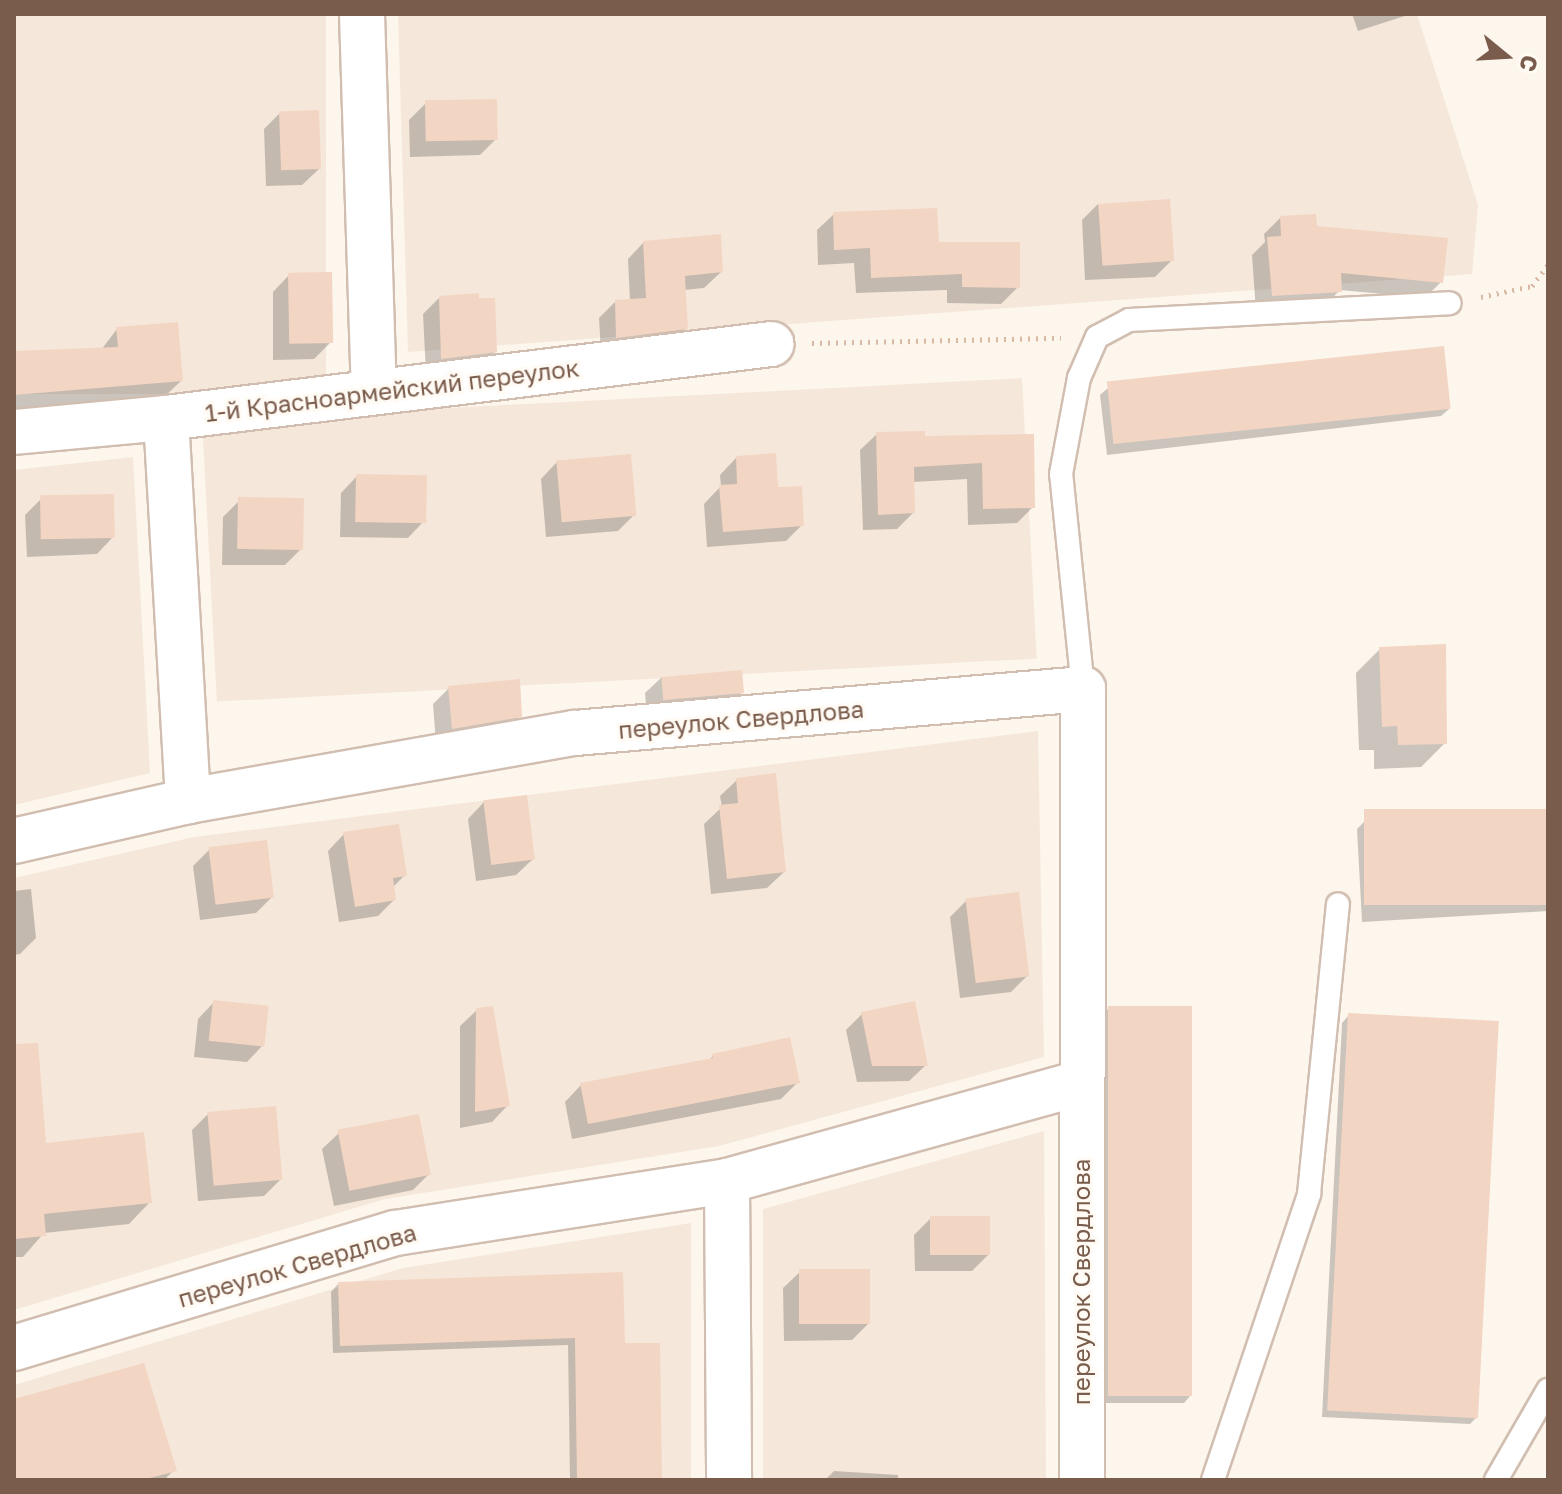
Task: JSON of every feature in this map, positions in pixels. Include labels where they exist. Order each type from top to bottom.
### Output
[{"type":"street","points":[[362,14],[374,391]]},
{"type":"street","name":"1-й Красноармейский переулок","points":[[14,432],[166,418],[771,344]]},
{"type":"street","points":[[166,418],[188,801]]},
{"type":"street","name":"переулок Свердлова","points":[[14,841],[188,801],[575,733],[1083,689],[1080,1083],[1084,1479]]},
{"type":"street","name":"переулок Свердлова","points":[[14,1348],[395,1233],[727,1181],[1080,1083]]},
{"type":"street","points":[[727,1181],[729,1480]]},
{"type":"lane","points":[[1083,689],[1061,474],[1079,378],[1097,337],[1129,320],[1450,303]]},
{"type":"lane","points":[[1213,1480],[1309,1194],[1338,904]]},
{"type":"lane","points":[[1496,1480],[1548,1390]]},
{"type":"path","points":[[1450,303],[1532,286],[1548,265]]},
{"type":"path","points":[[771,344],[1097,337]]},
{"type":"shaded area","points":[[14,14],[326,14],[326,394],[14,394]]},
{"type":"shaded area","points":[[398,14],[1417,14],[1478,205],[1472,274],[408,352]]},
{"type":"shaded area","points":[[1022,378],[1037,659],[217,702],[202,421]]},
{"type":"shaded area","points":[[133,457],[150,773],[14,805],[14,470]]},
{"type":"shaded area","points":[[1038,731],[1044,1057],[719,1146],[385,1199],[14,1310],[14,878],[194,837]]},
{"type":"shaded area","points":[[1044,1131],[1046,1480],[763,1480],[763,1209]]},
{"type":"shaded area","points":[[691,1223],[691,1480],[14,1480],[14,1385],[403,1268]]},
{"type":"building","points":[[497,99],[498,140],[426,141],[425,100]]},
{"type":"building","points":[[319,110],[321,169],[281,170],[279,111]]},
{"type":"building","points":[[1170,199],[1174,261],[1103,266],[1098,204]]},
{"type":"building","points":[[937,208],[939,242],[1020,242],[1020,288],[962,287],[962,274],[871,278],[870,248],[834,250],[833,212]]},
{"type":"building","points":[[1316,214],[1317,226],[1448,238],[1443,283],[1341,273],[1342,292],[1272,296],[1267,237],[1281,236],[1280,216]]},
{"type":"building","points":[[721,234],[723,272],[685,276],[688,329],[616,338],[615,300],[646,298],[643,241]]},
{"type":"building","points":[[332,272],[333,343],[289,344],[288,273]]},
{"type":"building","points":[[479,293],[479,298],[495,298],[497,352],[441,359],[439,296]]},
{"type":"building","points":[[178,322],[183,381],[14,395],[14,351],[118,347],[116,327]]},
{"type":"building","points":[[1444,346],[1451,409],[1113,444],[1107,381]]},
{"type":"building","points":[[925,431],[925,436],[1034,434],[1035,508],[983,509],[982,463],[914,467],[915,513],[878,515],[876,432]]},
{"type":"building","points":[[776,453],[778,487],[802,486],[804,526],[723,532],[719,485],[737,484],[736,456]]},
{"type":"building","points":[[631,454],[636,516],[562,522],[556,461]]},
{"type":"building","points":[[356,474],[427,475],[426,523],[355,522]]},
{"type":"building","points":[[114,494],[115,538],[41,539],[40,495]]},
{"type":"building","points":[[238,497],[304,498],[303,550],[237,549]]},
{"type":"building","points":[[1446,644],[1447,744],[1398,745],[1397,726],[1382,727],[1379,647]]},
{"type":"building","points":[[742,670],[744,693],[663,700],[661,677]]},
{"type":"building","points":[[520,679],[522,717],[452,729],[448,686]]},
{"type":"building","points":[[776,773],[786,872],[727,879],[719,805],[738,803],[736,778]]},
{"type":"building","points":[[527,795],[535,860],[491,865],[483,800]]},
{"type":"building","points":[[1364,809],[1548,809],[1548,905],[1364,905]]},
{"type":"building","points":[[399,824],[407,876],[393,878],[396,900],[355,907],[343,832]]},
{"type":"building","points":[[267,840],[274,898],[216,905],[208,847]]},
{"type":"building","points":[[1019,892],[1029,976],[976,983],[965,899]]},
{"type":"building","points":[[213,1000],[269,1006],[264,1047],[209,1041]]},
{"type":"building","points":[[915,1001],[928,1066],[872,1066],[861,1012]]},
{"type":"building","points":[[493,1006],[510,1106],[475,1112],[476,1008]]},
{"type":"building","points":[[1108,1006],[1192,1006],[1192,1396],[1108,1396]]},
{"type":"building","points":[[1348,1013],[1499,1021],[1478,1418],[1327,1410]]},
{"type":"building","points":[[790,1037],[800,1083],[588,1124],[580,1083],[713,1058],[712,1054]]},
{"type":"building","points":[[38,1043],[46,1143],[144,1132],[152,1203],[44,1214],[46,1236],[14,1239],[14,1044]]},
{"type":"building","points":[[276,1106],[282,1180],[214,1186],[207,1112]]},
{"type":"building","points":[[419,1114],[431,1175],[349,1191],[338,1130]]},
{"type":"building","points":[[930,1216],[990,1216],[990,1255],[930,1255]]},
{"type":"building","points":[[799,1269],[870,1269],[870,1324],[799,1324]]},
{"type":"building","points":[[623,1272],[625,1343],[660,1343],[662,1480],[577,1480],[575,1338],[340,1346],[338,1282]]},
{"type":"building","points":[[144,1363],[177,1471],[142,1480],[14,1480],[14,1399]]}]
